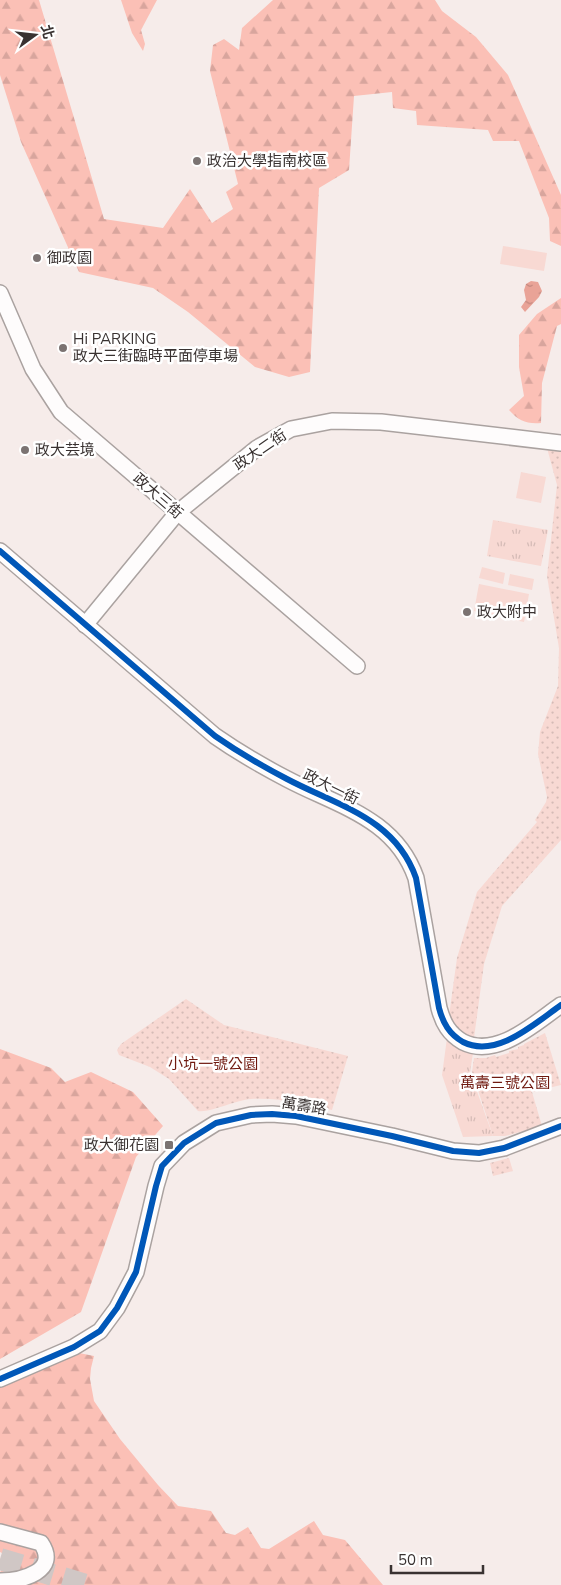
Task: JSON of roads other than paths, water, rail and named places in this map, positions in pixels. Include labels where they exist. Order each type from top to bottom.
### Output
[{"type":"street","name":"政大三街","points":[[0,293],[33,369],[61,412],[357,666]]},
{"type":"street","name":"政大二街","points":[[85,626],[177,513],[257,448],[291,429],[332,421],[381,422],[561,443]]},
{"type":"street","name":"政大一街","points":[[1,554],[215,736],[238,752],[288,780],[374,823],[391,836],[409,860],[416,878],[439,1008],[446,1028],[458,1038],[475,1046],[484,1047],[498,1044],[512,1038],[561,1005]]},
{"type":"street","name":"萬壽路","points":[[0,1379],[74,1347],[100,1331],[117,1308],[136,1272],[162,1166],[184,1143],[216,1123],[251,1115],[296,1116],[453,1151],[478,1153],[508,1146],[561,1126]]},
{"type":"street","points":[[0,1532],[41,1543],[46,1551],[46,1561],[42,1570],[11,1581],[0,1581]]},
{"type":"water","points":[[531,281],[538,282],[542,291],[525,312],[521,307],[526,300],[524,290],[526,284]]},
{"type":"tunnel","points":[[0,1559],[86,1585]]},
{"type":"place","name":"政治大學指南校區","points":[[197,161]]},
{"type":"place","name":"御政園","points":[[37,258]]},
{"type":"place","name":"Hi PARKING 政大三街臨時平面停車場","points":[[63,348]]},
{"type":"place","name":"政大芸境","points":[[25,450]]},
{"type":"place","name":"政大附中","points":[[467,612]]},
{"type":"place","name":"政大御花園","points":[[169,1145]]},
{"type":"park label","name":"小坑一號公園","points":[[213,1064]]},
{"type":"park label","name":"萬壽三號公園","points":[[505,1083]]}]
